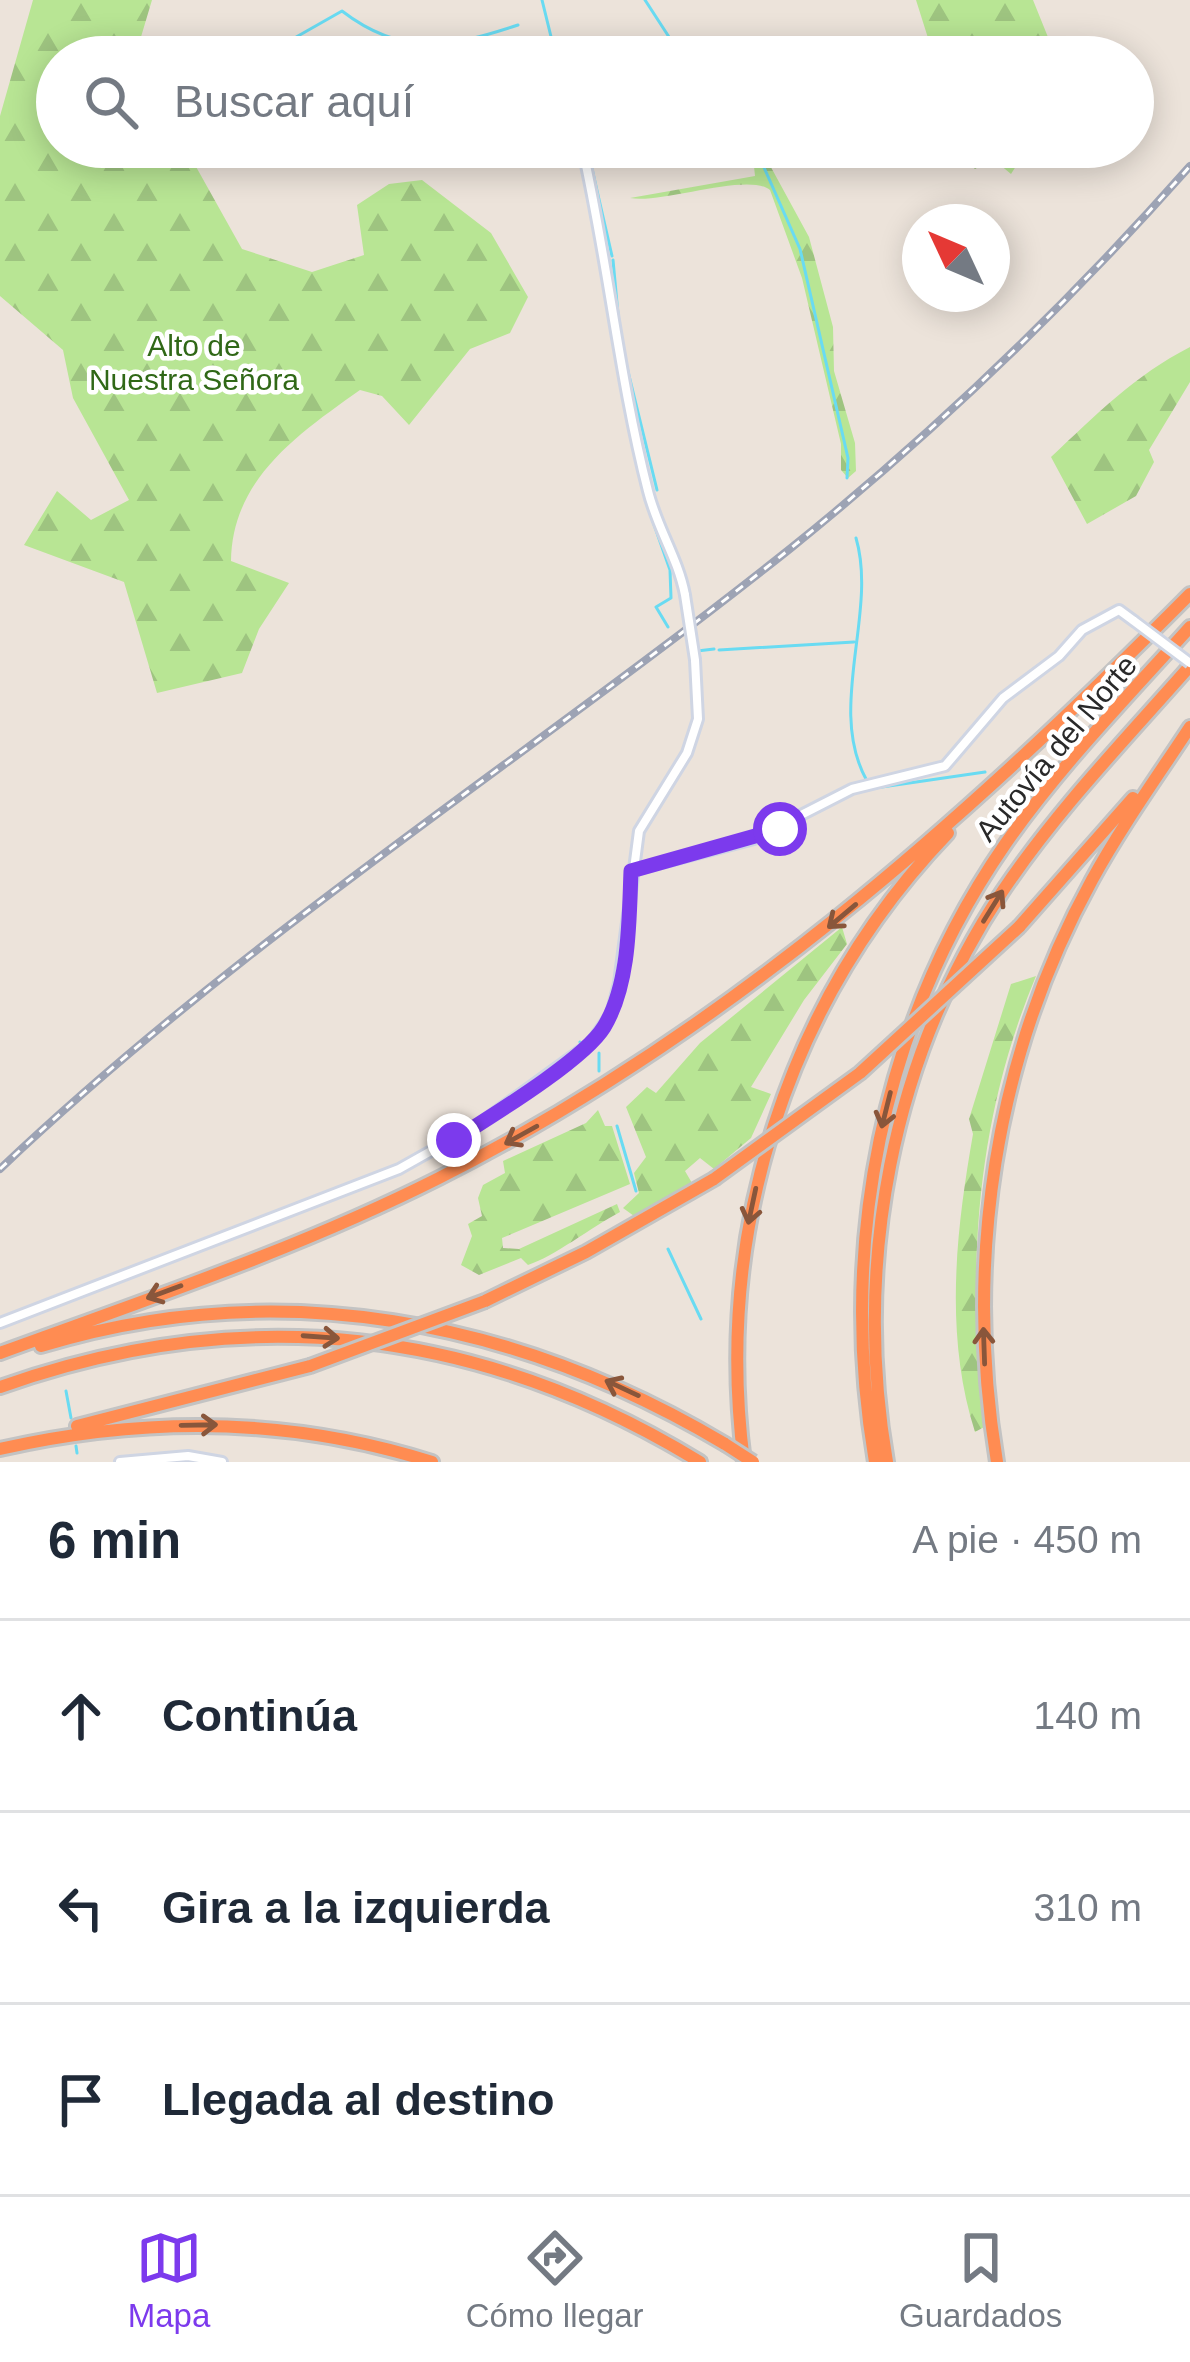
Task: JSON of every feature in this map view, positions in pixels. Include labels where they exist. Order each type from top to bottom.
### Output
[{"type":"highway","points":[[744,1462],[736,1354],[745,1238],[774,1122],[809,1034],[854,952],[903,883],[1190,594]]},
{"type":"highway","name":"Autovía del Norte","points":[[875,1462],[862,1329],[866,1233],[875,1156],[903,1047],[955,926],[1005,844],[1190,627]]},
{"type":"highway","name":"Autovía del Norte","points":[[887,1462],[875,1346],[876,1258],[894,1144],[933,1020],[978,931],[1025,860],[1190,665]]},
{"type":"highway","points":[[0,1356],[349,1221],[498,1147],[621,1076],[809,944],[1116,668]]},
{"type":"highway","points":[[0,1447],[310,1366],[485,1300],[586,1252],[714,1179],[860,1073],[1019,928],[1094,846],[1190,726]]},
{"type":"highway","points":[[998,1462],[982,1297],[990,1194],[1011,1083],[1037,998],[1072,918],[1109,850],[1190,726]]},
{"type":"highway","points":[[0,1356],[171,1317],[266,1310],[378,1316],[448,1328],[547,1357],[661,1407],[753,1462]]},
{"type":"highway","points":[[0,1387],[101,1356],[191,1340],[300,1336],[366,1340],[463,1358],[532,1378],[627,1420],[700,1462]]},
{"type":"highway","points":[[0,1447],[110,1430],[226,1425],[298,1430],[432,1462]]},
{"type":"street","points":[[0,1323],[399,1169],[467,1132],[557,1068],[599,1034],[611,1013],[622,969],[639,831],[687,753],[698,719],[695,660],[680,567],[649,496],[617,358],[601,222],[587,168]]},
{"type":"street","points":[[631,871],[754,839],[852,789],[945,766],[988,711],[1059,656],[1082,630],[1119,610],[1190,665]]},
{"type":"street","points":[[120,1462],[188,1456],[222,1462]]},
{"type":"green space","name":"Alto de Nuestra Señora","points":[[33,0],[152,0],[141,36],[36,36],[36,168],[197,168],[242,249],[312,272],[364,255],[357,205],[389,184],[422,180],[491,233],[528,297],[510,333],[470,349],[409,425],[382,396],[360,390],[292,442],[256,482],[234,532],[231,561],[289,583],[259,629],[242,673],[157,693],[124,582],[24,545],[57,491],[91,520],[129,500],[73,398],[63,350],[0,296],[0,116]]},
{"type":"green space","points":[[916,0],[1033,0],[1048,36],[927,36]]},
{"type":"green space","points":[[754,168],[771,168],[809,237],[833,327],[834,371],[855,443],[856,471],[848,478],[841,470],[841,444],[802,278],[770,190],[743,184],[630,198],[755,176]]},
{"type":"green space","points":[[1190,347],[1190,382],[1149,450],[1154,462],[1136,496],[1087,524],[1051,457],[1134,383]]},
{"type":"green space","points":[[842,927],[847,944],[804,1000],[751,1087],[771,1094],[751,1138],[714,1169],[700,1158],[685,1171],[692,1183],[634,1216],[623,1208],[639,1193],[634,1173],[646,1157],[626,1107],[647,1087],[656,1093],[700,1043]]},
{"type":"green space","points":[[1036,976],[1000,1085],[988,1141],[977,1254],[986,1426],[975,1432],[965,1395],[956,1321],[958,1245],[973,1134],[969,1119],[1011,984]]},
{"type":"green space","points":[[598,1110],[605,1126],[612,1126],[630,1184],[502,1238],[503,1248],[519,1249],[617,1204],[620,1212],[528,1265],[521,1258],[479,1275],[461,1265],[472,1236],[468,1224],[482,1216],[478,1198],[483,1185],[505,1173],[503,1161],[586,1123]]},
{"type":"waterway","points":[[542,0],[551,36]]},
{"type":"waterway","points":[[645,0],[668,36]]},
{"type":"waterway","points":[[298,36],[342,11],[386,36]]},
{"type":"waterway","points":[[481,36],[518,25]]},
{"type":"waterway","points":[[592,168],[612,256]]},
{"type":"waterway","points":[[764,168],[800,249],[848,458],[847,478]]},
{"type":"waterway","points":[[613,260],[620,336]]},
{"type":"waterway","points":[[623,351],[657,490]]},
{"type":"waterway","points":[[650,513],[670,570],[671,598],[656,607],[668,627]]},
{"type":"waterway","points":[[856,538],[861,597],[851,723],[867,781]]},
{"type":"waterway","points":[[719,650],[854,642]]},
{"type":"waterway","points":[[689,652],[714,649]]},
{"type":"waterway","points":[[875,788],[985,772]]},
{"type":"waterway","points":[[599,1053],[599,1071]]},
{"type":"waterway","points":[[617,1126],[636,1191]]},
{"type":"waterway","points":[[668,1249],[701,1319]]},
{"type":"waterway","points":[[66,1391],[71,1418]]},
{"type":"waterway","points":[[76,1446],[77,1453]]},
{"type":"railway","points":[[0,1169],[190,1003],[692,625],[844,504],[999,365],[1190,166]]},
{"type":"route","points":[[454,1140],[576,1054],[606,1024],[622,969],[631,871],[780,829]]}]
